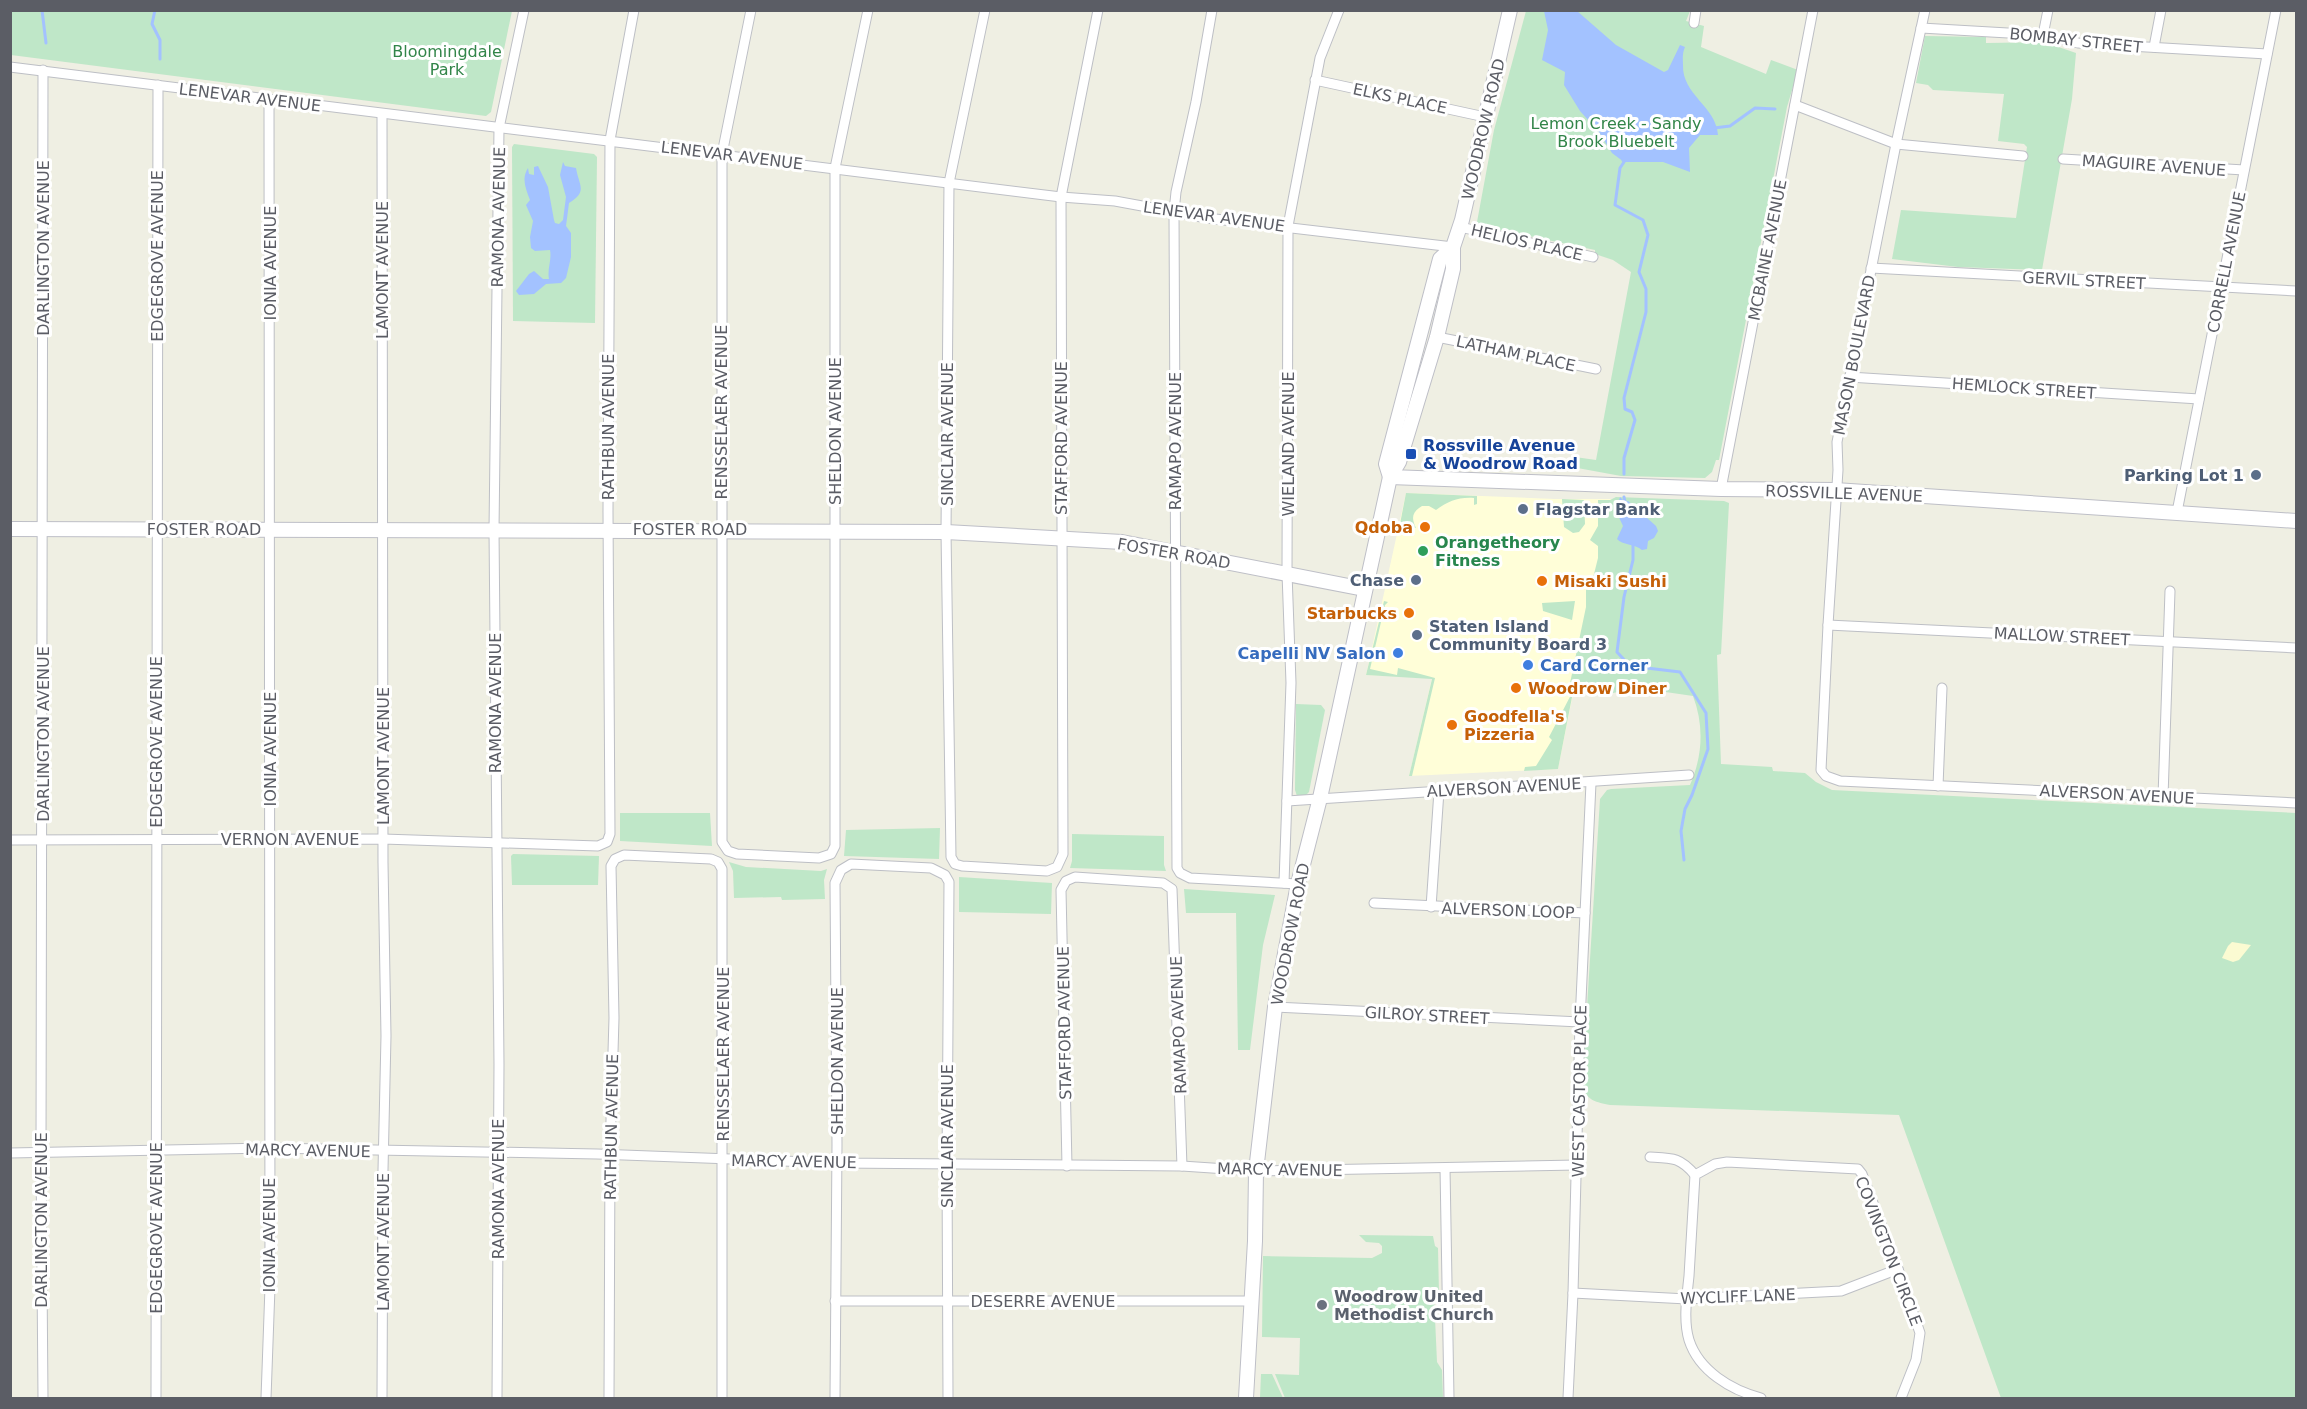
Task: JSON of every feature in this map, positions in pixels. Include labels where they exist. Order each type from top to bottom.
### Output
[{"type":"street","name":"RAMONA AVENUE","points":[[497,1398],[499,1064],[494,530],[499,128],[524,10]]},
{"type":"street","name":"RATHBUN AVENUE","points":[[605,844],[610,834],[608,530],[610,140],[634,10]]},
{"type":"street","name":"RENSSELAER AVENUE","points":[[751,10],[722,154],[720,529],[722,842],[728,851],[736,854],[819,858],[831,854]]},
{"type":"street","name":"SHELDON AVENUE","points":[[831,854],[835,846],[835,168],[868,10]]},
{"type":"street","name":"SINCLAIR AVENUE","points":[[985,10],[949,183],[946,532],[953,861],[962,866],[1047,871],[1057,867]]},
{"type":"street","name":"STAFFORD AVENUE","points":[[1057,867],[1063,854],[1060,197],[1098,10]]},
{"type":"street","name":"RAMAPO AVENUE","points":[[1212,10],[1174,212],[1177,868],[1180,873],[1190,878],[1284,883]]},
{"type":"street","name":"WIELAND AVENUE","points":[[1284,883],[1291,683],[1287,573],[1288,226],[1315,80],[1326,37],[1338,10]]},
{"type":"street","name":"WOODROW ROAD","points":[[1246,1398],[1256,1171],[1275,1007],[1298,884],[1320,798],[1390,477],[1400,462],[1437,337],[1453,269],[1453,247],[1460,227],[1510,10]]},
{"type":"street","points":[[1694,23],[1696,10]]},
{"type":"street","name":"MCBAINE AVENUE","points":[[1721,489],[1813,10]]},
{"type":"street","name":"MASON BOULEVARD","points":[[1826,776],[1820,763],[1837,442],[1925,10]]},
{"type":"street","points":[[2043,35],[2048,10]]},
{"type":"street","points":[[2154,48],[2161,10]]},
{"type":"street","name":"CORRELL AVENUE","points":[[2176,512],[2276,10]]},
{"type":"street","name":"BOMBAY STREET","points":[[1921,28],[2043,35],[2078,43],[2267,54]]},
{"type":"street","name":"LENEVAR AVENUE","points":[[10,67],[1060,197],[1115,201],[1207,218],[1453,247]]},
{"type":"street","name":"DARLINGTON AVENUE","points":[[42,1398],[43,70]]},
{"type":"street","name":"ELKS PLACE","points":[[1315,80],[1485,117]]},
{"type":"street","name":"EDGEGROVE AVENUE","points":[[156,1398],[158,85]]},
{"type":"street","name":"IONIA AVENUE","points":[[266,1398],[270,1287],[268,1148],[271,530],[269,99]]},
{"type":"street","points":[[1795,105],[1896,144],[2023,156]]},
{"type":"street","name":"LAMONT AVENUE","points":[[382,114],[383,839],[386,1036],[382,1398]]},
{"type":"street","name":"MAGUIRE AVENUE","points":[[2063,159],[2244,171]]},
{"type":"street","name":"HELIOS PLACE","points":[[1460,227],[1593,257]]},
{"type":"street","name":"WOODROW ROAD","points":[[1390,477],[1386,464],[1419,334],[1440,259],[1453,247]]},
{"type":"street","name":"GERVIL STREET","points":[[1871,268],[2296,291]]},
{"type":"street","points":[[1419,334],[1437,337]]},
{"type":"street","name":"LATHAM PLACE","points":[[1437,337],[1596,369]]},
{"type":"street","name":"HEMLOCK STREET","points":[[1849,377],[2199,399]]},
{"type":"street","name":"ROSSVILLE AVENUE","points":[[1390,477],[1721,489],[1836,490],[2296,521]]},
{"type":"street","name":"FOSTER ROAD","points":[[10,529],[720,529],[946,532],[1122,542],[1364,589]]},
{"type":"street","points":[[2163,796],[2170,591]]},
{"type":"street","name":"MALLOW STREET","points":[[1828,625],[2296,648]]},
{"type":"street","points":[[1938,786],[1942,688]]},
{"type":"street","name":"ALVERSON AVENUE","points":[[1287,801],[1689,775]]},
{"type":"street","name":"ALVERSON AVENUE","points":[[1826,776],[1840,781],[2296,803]]},
{"type":"street","name":"WEST CASTOR PLACE","points":[[1568,1398],[1580,1022],[1591,783]]},
{"type":"street","name":"ALVERSON LOOP","points":[[1431,907],[1439,791]]},
{"type":"street","name":"VERNON AVENUE","points":[[10,840],[383,839],[598,846],[605,844]]},
{"type":"street","name":"RATHBUN AVENUE","points":[[609,1398],[610,1154],[614,1018],[611,866],[617,857],[624,855],[711,859]]},
{"type":"street","name":"RENSSELAER AVENUE","points":[[711,859],[718,862],[722,869],[722,1398]]},
{"type":"street","name":"SHELDON AVENUE","points":[[835,1398],[837,1163],[835,883],[841,870],[850,864],[931,868],[945,874]]},
{"type":"street","name":"SINCLAIR AVENUE","points":[[945,874],[949,882],[946,1164],[948,1398]]},
{"type":"street","name":"STAFFORD AVENUE","points":[[1067,1166],[1061,890],[1066,881],[1075,877],[1163,883],[1170,886]]},
{"type":"street","points":[[1284,883],[1298,884]]},
{"type":"street","name":"RAMAPO AVENUE","points":[[1170,886],[1173,893],[1182,1166]]},
{"type":"street","name":"ALVERSON LOOP","points":[[1374,903],[1585,914]]},
{"type":"street","name":"GILROY STREET","points":[[1275,1007],[1580,1022]]},
{"type":"street","name":"MARCY AVENUE","points":[[10,1153],[268,1148],[383,1152],[610,1154],[837,1163],[1182,1166],[1256,1171],[1577,1165]]},
{"type":"street","points":[[1650,1157],[1680,1161],[1686,1164],[1695,1175],[1687,1299],[1689,1340],[1702,1363],[1723,1382],[1761,1398]]},
{"type":"street","name":"COVINGTON CIRCLE","points":[[1695,1175],[1715,1164],[1727,1162],[1858,1169],[1862,1174],[1898,1269],[1920,1333],[1916,1360],[1901,1398]]},
{"type":"street","points":[[1445,1168],[1449,1398]]},
{"type":"street","name":"WYCLIFF LANE","points":[[1573,1293],[1687,1299],[1841,1291],[1898,1269]]},
{"type":"street","name":"DESERRE AVENUE","points":[[835,1301],[1251,1301]]},
{"type":"shaded area","points":[[1406,493],[1612,499],[1558,769],[1409,776],[1432,678],[1366,675]]},
{"type":"green space","name":"Bloomingdale Park","points":[[11,10],[512,11],[491,112],[486,116],[11,55]]},
{"type":"green space","name":"Lemon Creek - Sandy Brook Bluebelt","points":[[1526,11],[1690,11],[1686,21],[1704,26],[1701,47],[1766,74],[1771,60],[1798,70],[1787,107],[1719,460],[1716,460],[1712,472],[1705,478],[1621,476],[1572,467],[1575,457],[1596,460],[1631,272],[1613,260],[1595,254],[1595,250],[1481,226],[1477,222],[1494,130]]},
{"type":"green space","points":[[1925,36],[1986,37],[1986,43],[2044,42],[2076,53],[2072,99],[2042,270],[1958,267],[1892,259],[1901,210],[2016,218],[2027,147],[2024,144],[1998,141],[2004,94],[1933,90],[1928,85],[1916,83]]},
{"type":"green space","points":[[514,144],[594,154],[597,157],[595,323],[513,321],[512,147]]},
{"type":"green space","points":[[1406,493],[1477,496],[1477,504],[1474,505],[1474,498],[1463,498],[1445,504],[1436,510],[1429,506],[1422,506],[1413,516],[1416,528],[1400,524]]},
{"type":"green space","points":[[1616,497],[1729,503],[1721,654],[1717,655],[1721,764],[1772,767],[1773,771],[1805,773],[1832,790],[2296,813],[2296,1398],[2001,1398],[1899,1115],[1610,1105],[1597,1102],[1587,1095],[1582,1087],[1600,799],[1607,790],[1611,789],[1690,785],[1700,751],[1699,718],[1693,696],[1638,688],[1613,693],[1574,687],[1558,769],[1524,771],[1525,767],[1536,766],[1552,740],[1549,737],[1573,691],[1569,688],[1586,607],[1586,578],[1593,578],[1598,558],[1598,546],[1590,540],[1598,526],[1598,500],[1610,500]]},
{"type":"green space","points":[[1562,499],[1584,500],[1585,524],[1579,532],[1573,533],[1564,527]]},
{"type":"green space","points":[[1384,601],[1388,602],[1385,605],[1370,669],[1397,675],[1398,668],[1435,678],[1412,776],[1409,776],[1432,679],[1366,675]]},
{"type":"green space","points":[[1575,601],[1572,620],[1543,611],[1542,603]]},
{"type":"green space","points":[[1296,704],[1321,705],[1325,710],[1309,792],[1306,795],[1297,796],[1295,790]]},
{"type":"green space","points":[[620,813],[710,813],[712,846],[620,841]]},
{"type":"green space","points":[[940,828],[939,859],[844,856],[846,830]]},
{"type":"green space","points":[[1072,834],[1164,836],[1166,871],[1070,868]]},
{"type":"green space","points":[[513,854],[599,856],[598,885],[512,885],[511,856]]},
{"type":"green space","points":[[729,862],[746,867],[821,871],[827,869],[824,880],[825,899],[734,898],[733,871]]},
{"type":"green space","points":[[959,877],[1052,883],[1051,914],[959,912]]},
{"type":"green space","points":[[1184,889],[1275,895],[1263,945],[1250,1050],[1238,1050],[1236,913],[1186,913]]},
{"type":"green space","points":[[1359,1235],[1433,1236],[1435,1246],[1438,1248],[1439,1294],[1434,1296],[1437,1362],[1442,1370],[1443,1398],[1285,1398],[1275,1374],[1299,1375],[1300,1338],[1262,1337],[1263,1256],[1372,1258],[1382,1253],[1382,1246],[1379,1243],[1366,1242]]},
{"type":"green space","points":[[1261,1374],[1272,1374],[1283,1398],[1260,1398]]},
{"type":"sand","points":[[2232,942],[2251,945],[2239,960],[2233,962],[2222,958]]},
{"type":"water","points":[[1544,11],[1577,11],[1616,45],[1664,72],[1668,70],[1680,45],[1685,47],[1684,75],[1693,93],[1712,116],[1718,135],[1700,135],[1689,148],[1690,172],[1663,162],[1624,162],[1612,153],[1599,132],[1580,111],[1564,85],[1565,72],[1542,60],[1548,30]]},
{"type":"water","points":[[563,162],[565,166],[576,168],[581,188],[579,195],[569,203],[566,226],[571,233],[571,257],[566,278],[561,283],[546,284],[534,294],[519,295],[516,291],[534,271],[543,279],[549,279],[550,250],[535,251],[531,248],[530,237],[533,221],[526,205],[530,200],[525,184],[526,172],[528,168],[529,174],[534,175],[534,167],[538,166],[548,187],[555,223],[559,224],[563,220],[566,197],[560,175]]},
{"type":"water","points":[[1620,497],[1625,502],[1628,501],[1656,526],[1658,531],[1654,538],[1648,541],[1647,549],[1642,550],[1617,539],[1623,526],[1616,511]]},
{"type":"waterway","points":[[42,10],[46,43]]},
{"type":"waterway","points":[[155,10],[152,24],[160,40],[160,59]]},
{"type":"waterway","points":[[1714,128],[1730,126],[1755,108],[1775,109]]},
{"type":"waterway","points":[[1623,160],[1615,205],[1643,220],[1648,235],[1639,272],[1646,289],[1646,312],[1624,398],[1625,409],[1632,412],[1635,420],[1624,458],[1624,474]]},
{"type":"waterway","points":[[1624,497],[1626,506]]},
{"type":"waterway","points":[[1633,542],[1633,560],[1624,597],[1617,652],[1630,666],[1680,672],[1706,713],[1708,749],[1685,809],[1681,831],[1684,860]]},
{"type":"place","name":"Rossville Avenue & Woodrow Road","points":[[1411,454]]},
{"type":"place","name":"Parking Lot 1","points":[[2256,475]]},
{"type":"place","name":"Flagstar Bank","points":[[1523,509]]},
{"type":"place","name":"Qdoba","points":[[1425,527]]},
{"type":"place","name":"Orangetheory Fitness","points":[[1423,551]]},
{"type":"place","name":"Chase","points":[[1416,580]]},
{"type":"place","name":"Misaki Sushi","points":[[1542,581]]},
{"type":"place","name":"Starbucks","points":[[1409,613]]},
{"type":"place","name":"Staten Island Community Board 3","points":[[1417,635]]},
{"type":"place","name":"Capelli NV Salon","points":[[1398,653]]},
{"type":"place","name":"Card Corner","points":[[1528,665]]},
{"type":"place","name":"Woodrow Diner","points":[[1516,688]]},
{"type":"place","name":"Goodfella's Pizzeria","points":[[1452,725]]},
{"type":"place","name":"Woodrow United Methodist Church","points":[[1322,1305]]}]
